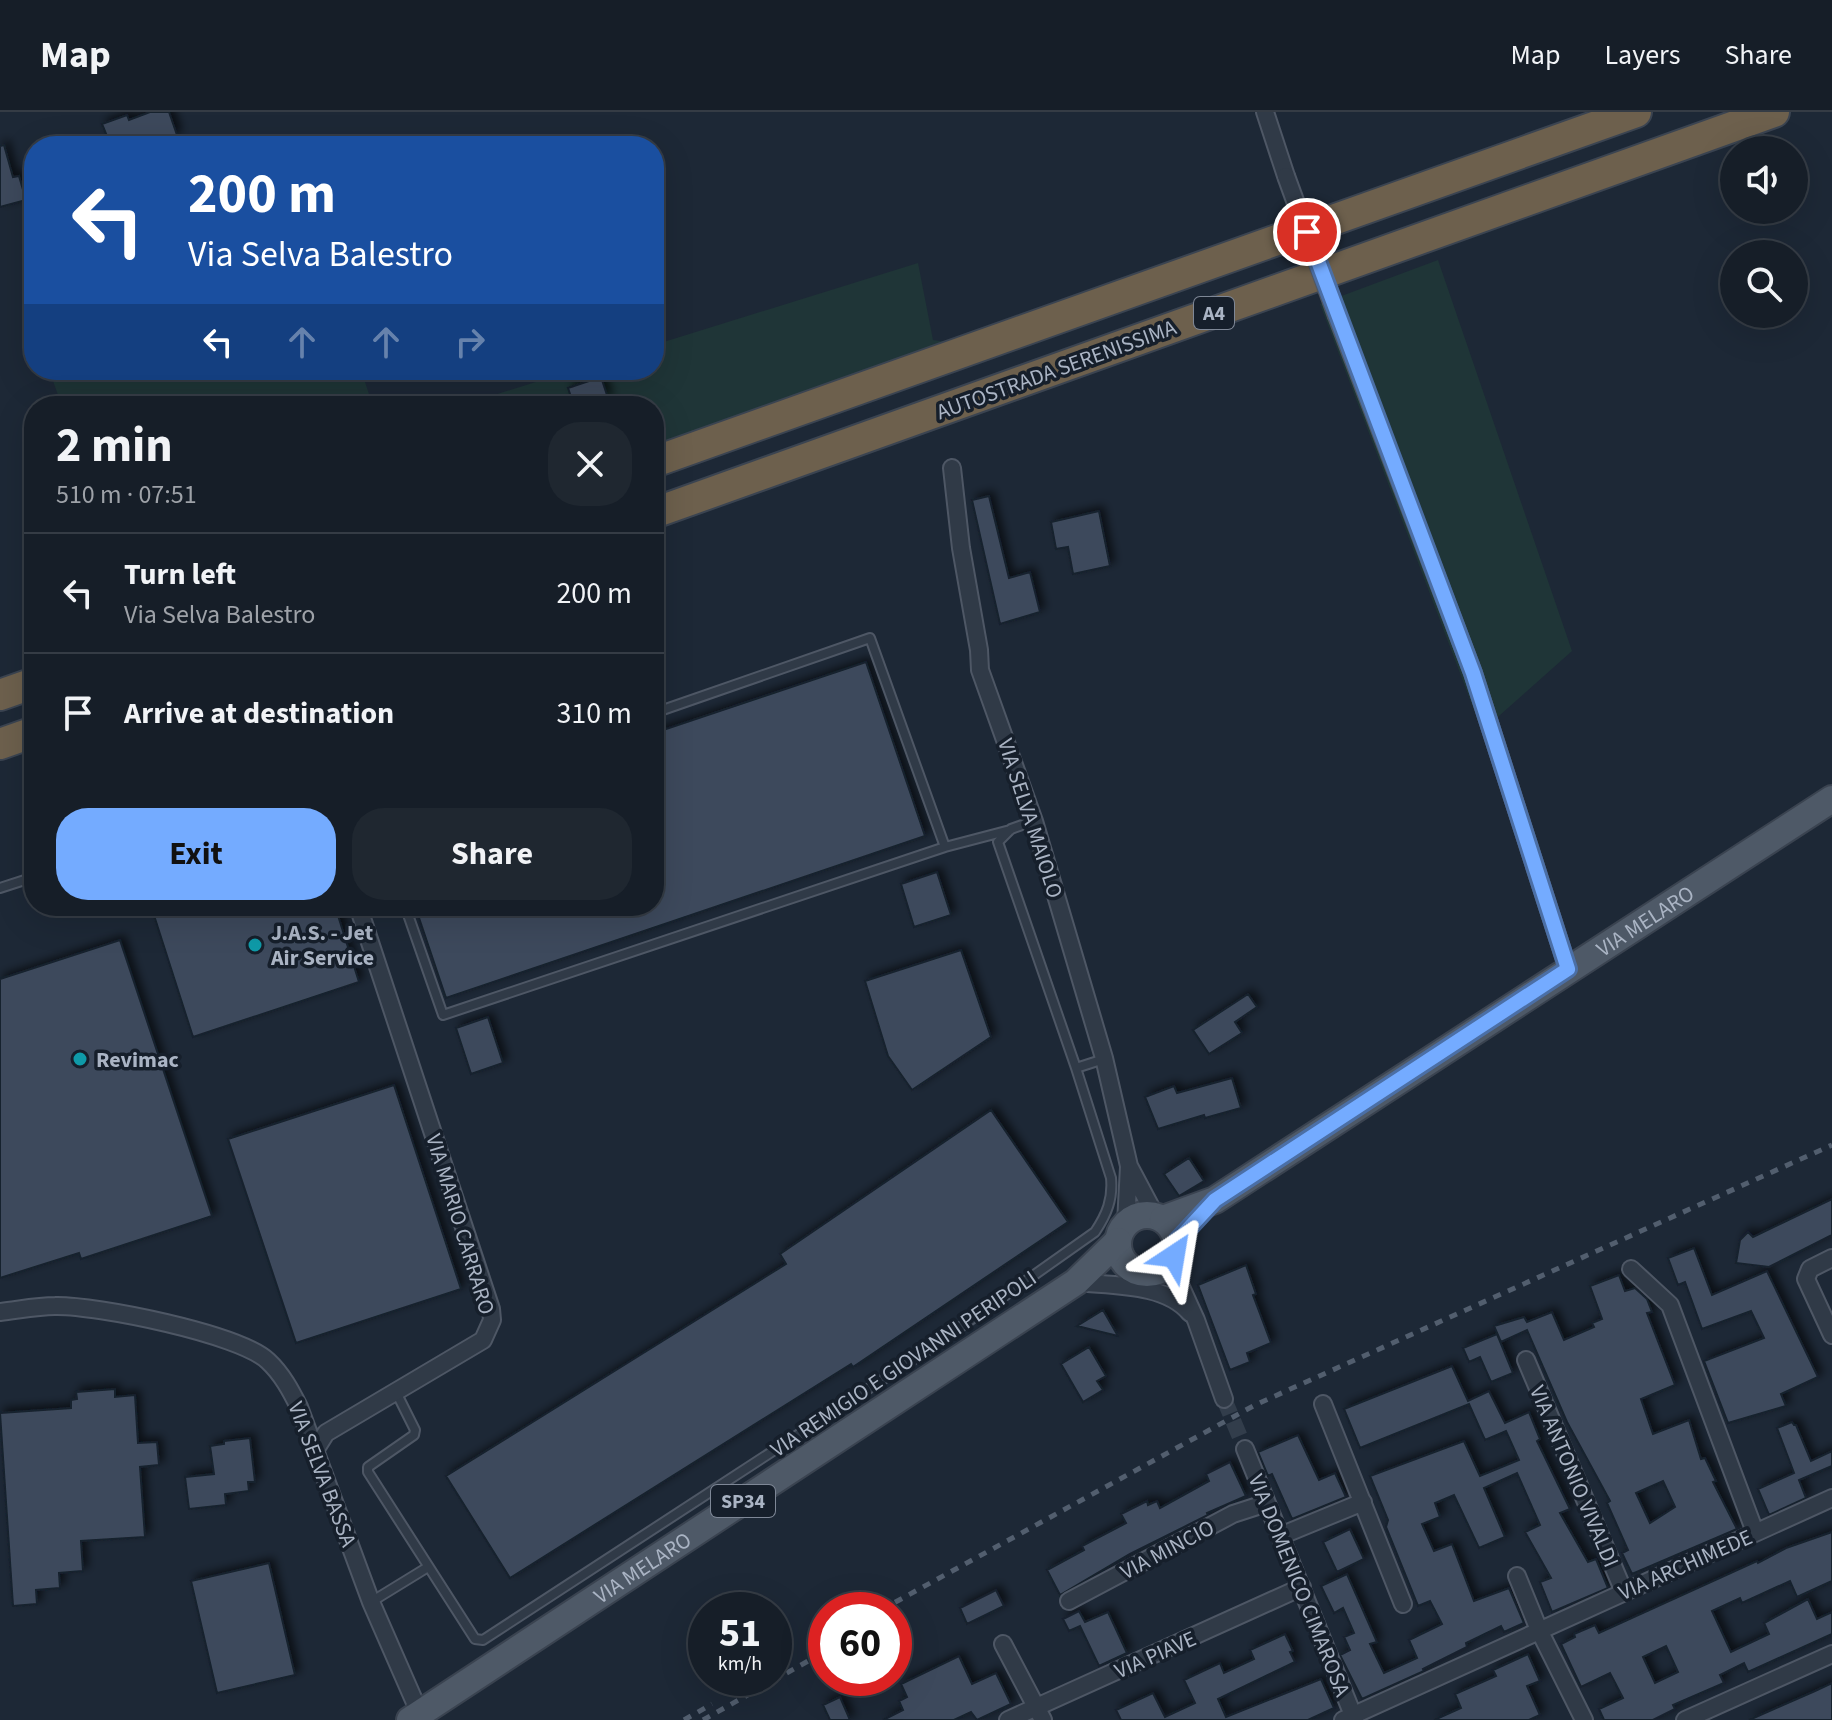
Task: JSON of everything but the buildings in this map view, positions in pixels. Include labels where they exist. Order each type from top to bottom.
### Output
[{"type":"highway","name":"A4","points":[[664,458],[1636,112]]},
{"type":"highway","name":"AUTOSTRADA SERENISSIMA","points":[[664,509],[1774,112]]},
{"type":"highway","points":[[0,695],[24,687]]},
{"type":"highway","points":[[0,744],[24,736]]},
{"type":"main road","name":"VIA MELARO","points":[[1076,1282],[1111,1272],[1143,1273],[1162,1269],[1166,1235],[1215,1200],[1832,799]]},
{"type":"main road","name":"VIA MELARO","points":[[415,1717],[1076,1282],[1139,1216],[1166,1235]]},
{"type":"main road","points":[[1122,1232],[1122,1258],[1143,1273]]},
{"type":"street","points":[[1265,112],[1337,316],[1473,673],[1568,969]]},
{"type":"street","name":"VIA SELVA MAIOLO","points":[[952,468],[980,670],[1034,821],[1104,1058],[1129,1166],[1166,1235]]},
{"type":"street","name":"VIA MARIO CARRARO","points":[[316,1458],[314,1452],[326,1433],[483,1340],[492,1320],[361,916]]},
{"type":"street","name":"VIA SELVA MAIOLO","points":[[1122,1232],[1129,1166]]},
{"type":"street","points":[[1166,1235],[1224,1399]]},
{"type":"street","points":[[1832,1258],[1810,1269],[1806,1279],[1832,1335]]},
{"type":"street","points":[[1631,1269],[1670,1305],[1755,1532]]},
{"type":"street","points":[[1076,1282],[1159,1293],[1181,1303],[1196,1320]]},
{"type":"street","name":"VIA SELVA BASSA","points":[[0,1312],[56,1306],[92,1309],[212,1334],[267,1360],[287,1385],[299,1407],[415,1717]]},
{"type":"street","name":"VIA ANTONIO VIVALDI","points":[[1526,1360],[1624,1592]]},
{"type":"street","points":[[1323,1404],[1403,1604]]},
{"type":"street","name":"VIA DOMENICO CIMAROSA","points":[[1245,1449],[1302,1587],[1350,1718]]},
{"type":"street","name":"VIA ARCHIMEDE","points":[[1350,1718],[1832,1498]]},
{"type":"street","points":[[1280,1536],[1363,1502]]},
{"type":"street","name":"VIA MINCIO","points":[[1069,1601],[1233,1514],[1267,1503]]},
{"type":"street","points":[[1517,1576],[1539,1630],[1584,1720]]},
{"type":"street","name":"VIA PIAVE","points":[[1008,1720],[1040,1714],[1302,1587]]},
{"type":"street","points":[[1003,1644],[1040,1714]]},
{"type":"street","points":[[1685,1720],[1832,1654]]},
{"type":"lane","points":[[664,710],[870,638],[945,847]]},
{"type":"lane","points":[[408,916],[443,1015],[945,847],[1034,821]]},
{"type":"lane","name":"VIA REMIGIO E GIOVANNI PERIPOLI","points":[[396,1392],[415,1430],[414,1435],[368,1467],[368,1472],[475,1639],[483,1640],[928,1350],[1095,1232],[1109,1206],[1111,1178],[998,842],[1011,829]]},
{"type":"lane","points":[[0,888],[24,880]]},
{"type":"lane","points":[[1076,1068],[1104,1058]]},
{"type":"lane","points":[[371,1602],[428,1567]]},
{"type":"green space","points":[[1438,260],[1572,651],[1482,731],[1320,304]]},
{"type":"green space","points":[[918,263],[933,340],[956,343],[664,446],[664,396],[491,396],[542,380],[664,380],[664,342]]},
{"type":"green space","points":[[53,380],[364,380],[370,396],[58,396]]},
{"type":"tunnel","points":[[1224,1399],[1245,1449]]},
{"type":"railway","points":[[912,1593],[1255,1405],[1832,1145]]},
{"type":"railway","points":[[703,1720],[808,1661]]},
{"type":"railway","points":[[684,1720],[712,1704]]},
{"type":"place","name":"J.A.S. - Jet Air Service","points":[[255,945]]},
{"type":"place","name":"Revimac","points":[[80,1059]]},
{"type":"route","points":[[1174,1256],[1177,1241],[1215,1200],[1568,969],[1473,673],[1307,232]]}]
